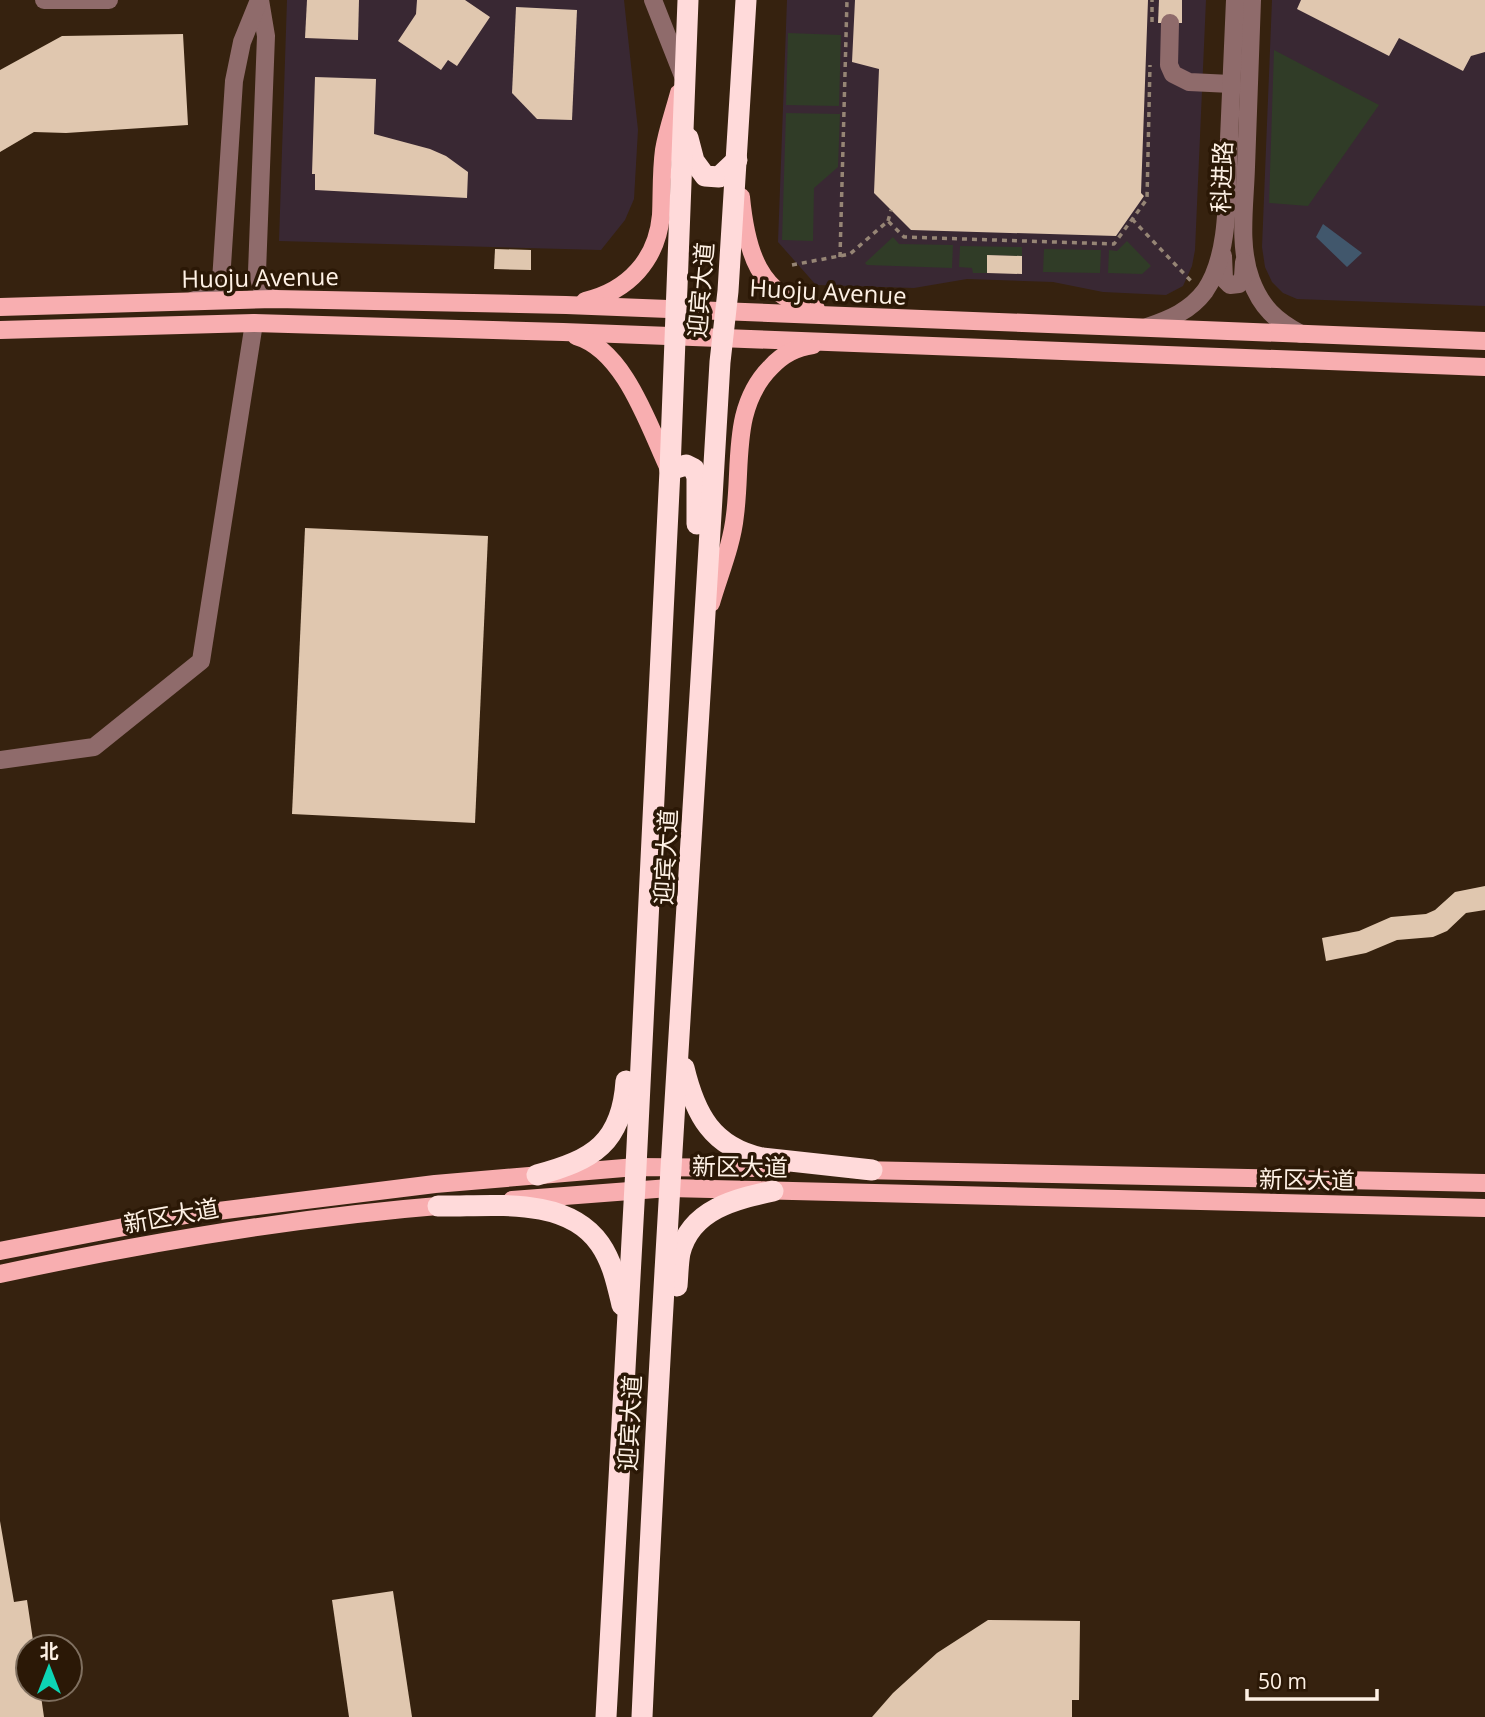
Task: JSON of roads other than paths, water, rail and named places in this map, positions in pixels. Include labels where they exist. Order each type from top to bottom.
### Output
[{"type":"highway","name":"迎宾大道","points":[[606,1717],[670,470],[674,309],[688,0]]},
{"type":"highway","name":"迎宾大道","points":[[642,1717],[652,1478],[670,1166],[680,1048],[746,0]]},
{"type":"highway","points":[[683,120],[694,161],[705,176],[719,177],[737,160]]},
{"type":"highway","points":[[670,470],[686,465],[695,469],[697,477],[698,540],[705,624]]},
{"type":"highway","points":[[537,1175],[585,1158],[604,1142],[618,1124],[625,1106],[629,1045],[644,1005]]},
{"type":"highway","points":[[680,1048],[697,1109],[708,1127],[732,1148],[746,1155],[762,1158],[872,1170]]},
{"type":"highway","points":[[652,1478],[669,1420],[681,1250],[692,1228],[714,1209],[742,1197],[773,1191]]},
{"type":"highway","points":[[438,1206],[539,1209],[552,1211],[579,1224],[600,1243],[612,1266],[628,1329]]},
{"type":"main road","points":[[566,305],[617,290],[637,274],[652,250],[660,218],[664,150],[684,76]]},
{"type":"main road","points":[[737,160],[745,235],[753,257],[766,279],[787,299],[804,306],[857,317]]},
{"type":"main road","name":"Huoju Avenue","points":[[0,307],[275,299],[566,305],[1485,341]]},
{"type":"main road","name":"Huoju Avenue","points":[[0,330],[254,323],[1485,366]]},
{"type":"main road","points":[[563,332],[592,342],[606,353],[618,368],[629,384],[670,470]]},
{"type":"main road","points":[[705,624],[735,516],[742,425],[749,397],[765,373],[786,355],[807,346],[842,342]]},
{"type":"main road","name":"新区大道","points":[[0,1251],[174,1217],[264,1204],[435,1184],[636,1167],[1485,1183]]},
{"type":"main road","name":"新区大道","points":[[0,1274],[191,1236],[317,1219],[438,1206],[669,1188],[1485,1208]]},
{"type":"street","points":[[44,0],[108,0]]},
{"type":"street","points":[[260,0],[266,36],[257,272],[262,288],[275,299]]},
{"type":"street","points":[[190,302],[212,294],[221,281],[234,80],[243,42],[260,0]]},
{"type":"street","points":[[653,0],[684,76]]},
{"type":"street","points":[[1235,0],[1223,270],[1227,283],[1235,285],[1241,281],[1245,254]]},
{"type":"street","name":"科进路","points":[[1252,0],[1245,254],[1250,278],[1267,310],[1283,324],[1301,334]]},
{"type":"street","points":[[1170,23],[1169,65],[1172,74],[1189,82],[1231,84]]},
{"type":"street","points":[[1143,328],[1172,318],[1197,301],[1213,275],[1224,235]]},
{"type":"street","points":[[0,760],[94,747],[201,661],[254,323]]},
{"type":"water","points":[[1323,224],[1362,253],[1347,267],[1316,237]]}]
